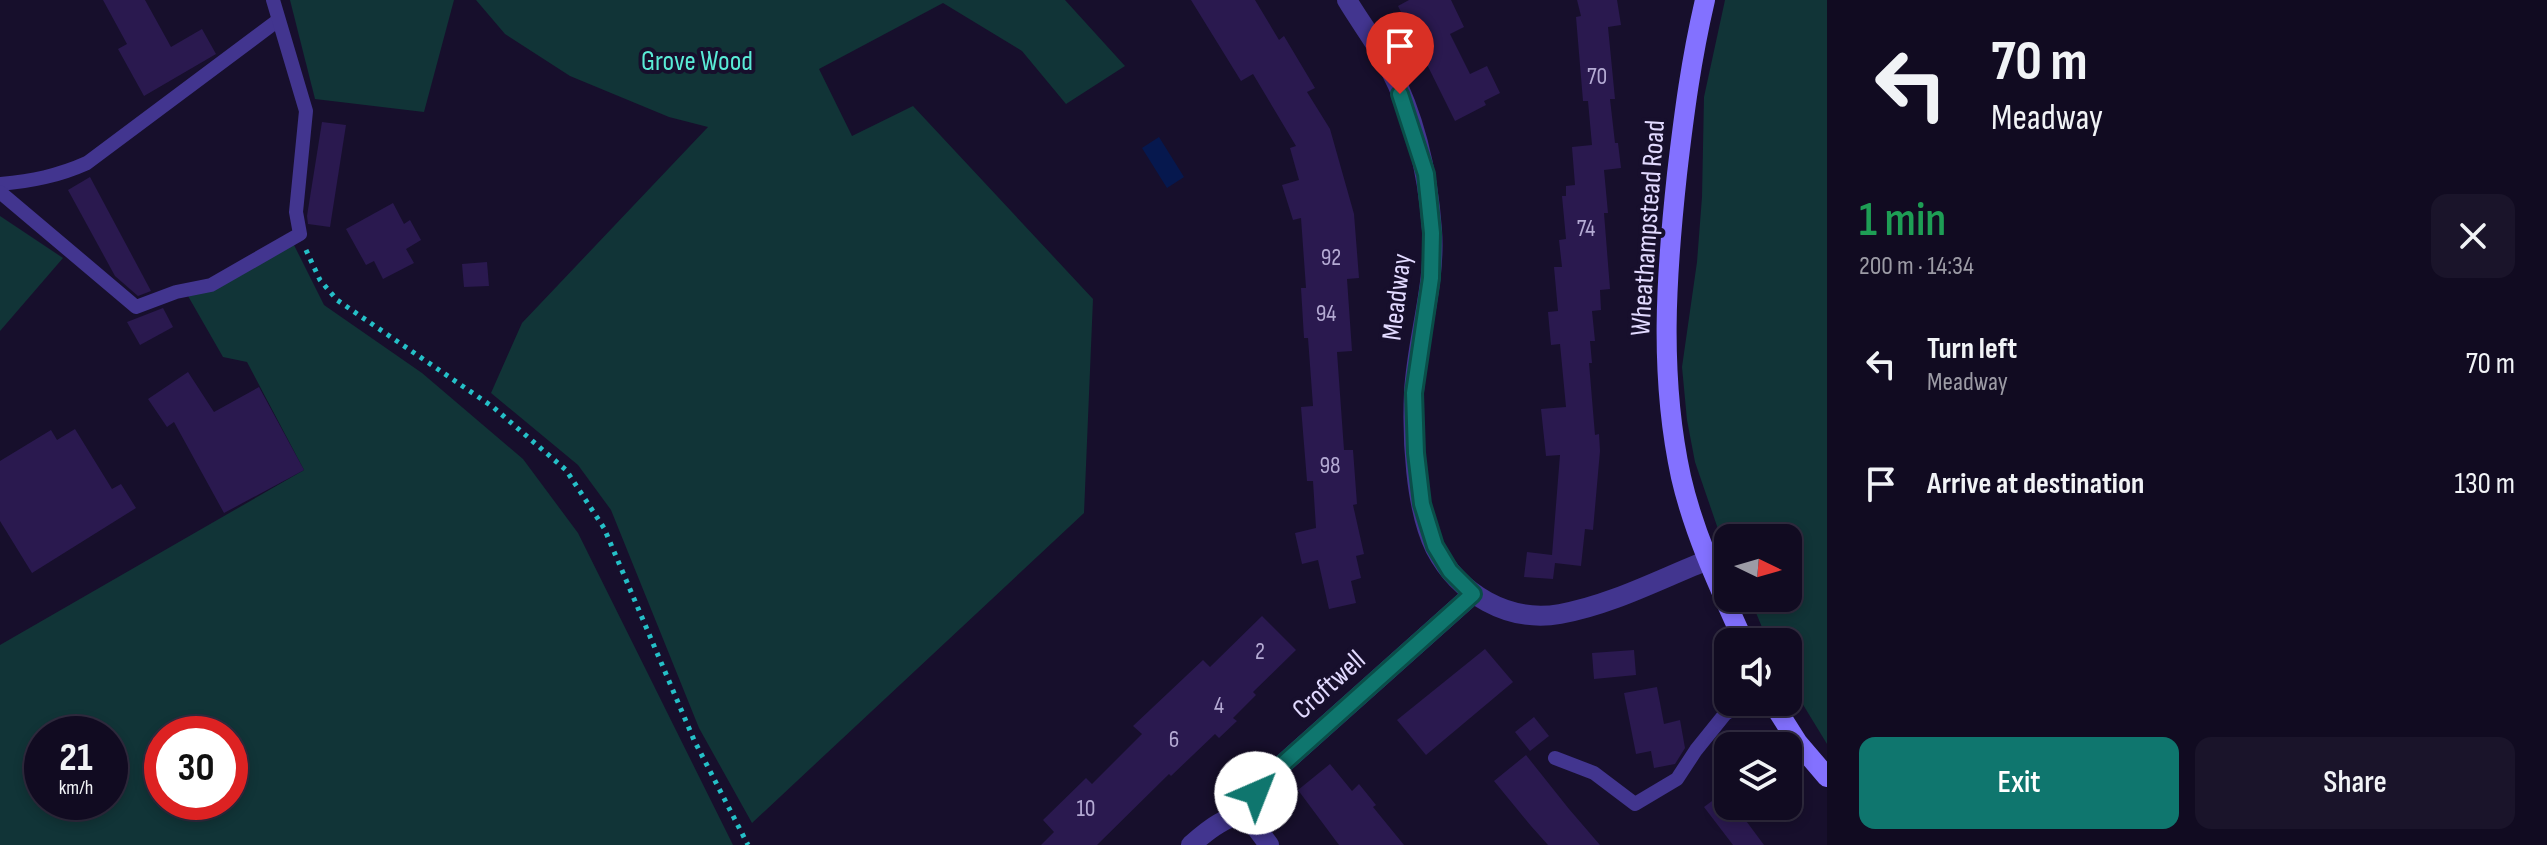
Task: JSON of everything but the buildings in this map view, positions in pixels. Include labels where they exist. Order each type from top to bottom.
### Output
[{"type":"street","name":"Meadway","points":[[1347,0],[1389,67],[1411,121],[1426,174],[1432,233],[1431,278],[1414,393],[1419,478],[1422,504],[1435,546],[1450,571],[1473,594],[1497,608],[1523,615],[1557,615],[1589,607],[1708,560]]},
{"type":"street","name":"Wheathampstead Road","points":[[1705,0],[1690,67],[1668,259],[1665,342],[1670,415],[1682,480],[1708,560],[1738,628]]},
{"type":"street","name":"Croftwell","points":[[1251,812],[1256,793],[1265,780],[1473,594]]},
{"type":"street","points":[[1781,716],[1798,743],[1827,777]]},
{"type":"street","points":[[1191,845],[1219,822],[1236,814],[1251,812],[1255,826],[1269,845]]},
{"type":"lane","points":[[0,192],[136,307],[176,292],[211,285],[300,234],[296,212],[306,111],[273,0]]},
{"type":"lane","points":[[0,184],[61,175],[87,163],[277,21]]},
{"type":"lane","points":[[1555,758],[1594,773],[1635,804],[1677,779],[1723,716]]},
{"type":"path","points":[[300,234],[320,280],[337,300],[493,407],[566,470],[604,528],[694,740],[748,845]]},
{"type":"green space","points":[[290,0],[454,0],[424,112],[315,99]]},
{"type":"green space","name":"Grove Wood","points":[[476,0],[1065,0],[1125,66],[1066,104],[1022,51],[943,3],[819,69],[852,136],[913,106],[1093,299],[1084,513],[752,823],[699,728],[611,510],[578,465],[491,393],[522,323],[708,127],[669,117],[570,76],[505,34]]},
{"type":"green space","points":[[1725,0],[1827,0],[1827,744],[1802,703],[1802,628],[1762,628],[1756,612],[1802,612],[1802,524],[1716,524],[1695,462],[1687,420],[1682,367],[1697,262],[1704,97]]},
{"type":"green space","points":[[0,216],[63,258],[0,331]]},
{"type":"green space","points":[[293,243],[324,305],[422,373],[523,459],[578,533],[733,845],[0,845],[0,645],[304,470],[247,362],[223,357],[188,296]]},
{"type":"shaded area","points":[[1159,137],[1184,177],[1167,188],[1142,148]]},
{"type":"route","points":[[1256,793],[1265,780],[1473,594],[1450,571],[1435,546],[1422,504],[1414,393],[1431,278],[1432,233],[1426,174],[1400,94]]}]
